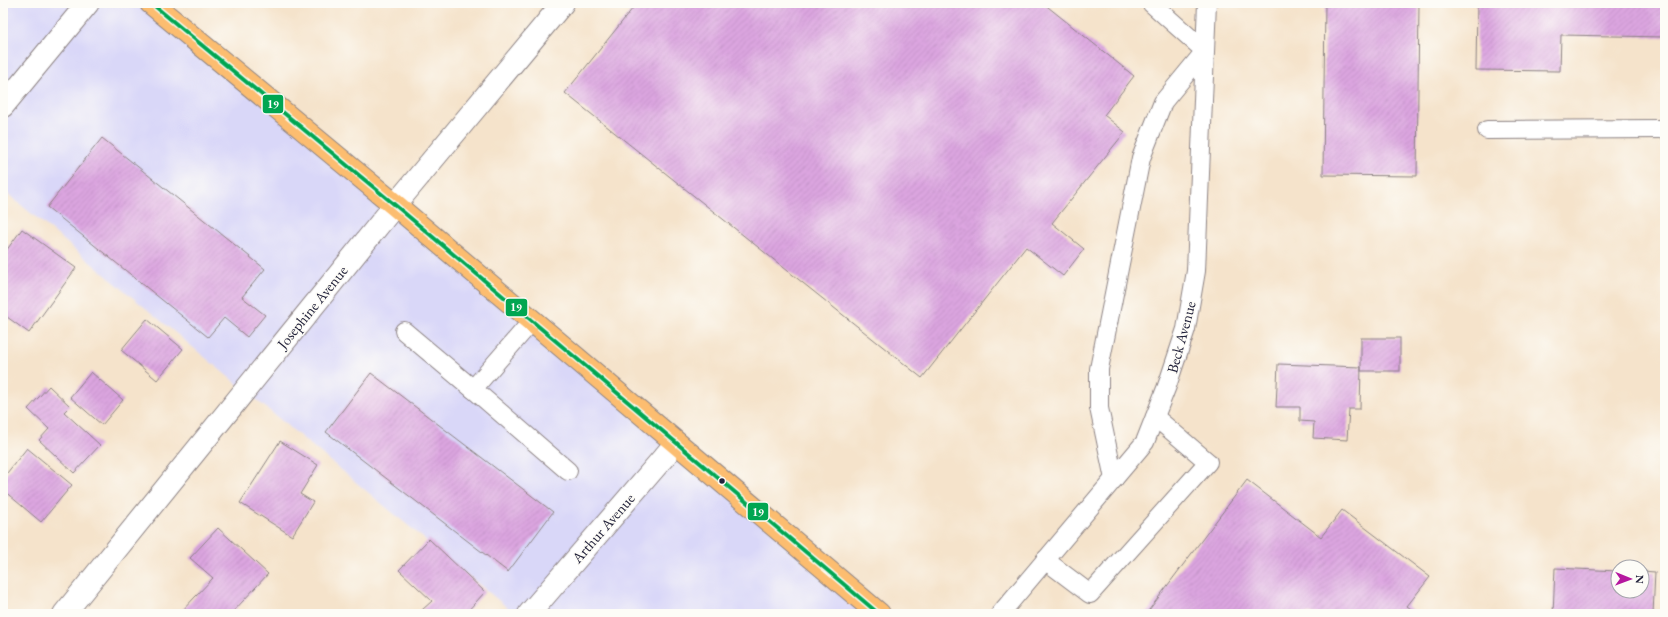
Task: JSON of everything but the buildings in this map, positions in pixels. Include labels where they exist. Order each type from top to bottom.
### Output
[{"type":"main road","points":[[152,3],[395,205],[879,614]]},
{"type":"street","points":[[3,106],[88,3]]},
{"type":"street","name":"Josephine Avenue","points":[[64,614],[395,205],[563,3]]},
{"type":"street","name":"Arthur Avenue","points":[[529,614],[676,443]]},
{"type":"lane","points":[[1114,479],[1099,408],[1099,370],[1141,158],[1163,102],[1205,51],[1151,3]]},
{"type":"lane","name":"Beck Avenue","points":[[1000,614],[1145,442],[1167,386],[1186,329],[1196,271],[1207,3]]},
{"type":"lane","points":[[1487,130],[1665,129]]},
{"type":"lane","points":[[473,389],[532,321]]},
{"type":"lane","points":[[404,331],[568,471]]},
{"type":"lane","points":[[1046,560],[1090,594],[1208,462],[1155,417]]},
{"type":"shaded area","points":[[3,3],[139,3],[396,213],[871,614],[515,614],[3,190]]},
{"type":"transit line","name":"19","points":[[151,3],[395,205],[879,614]]}]
